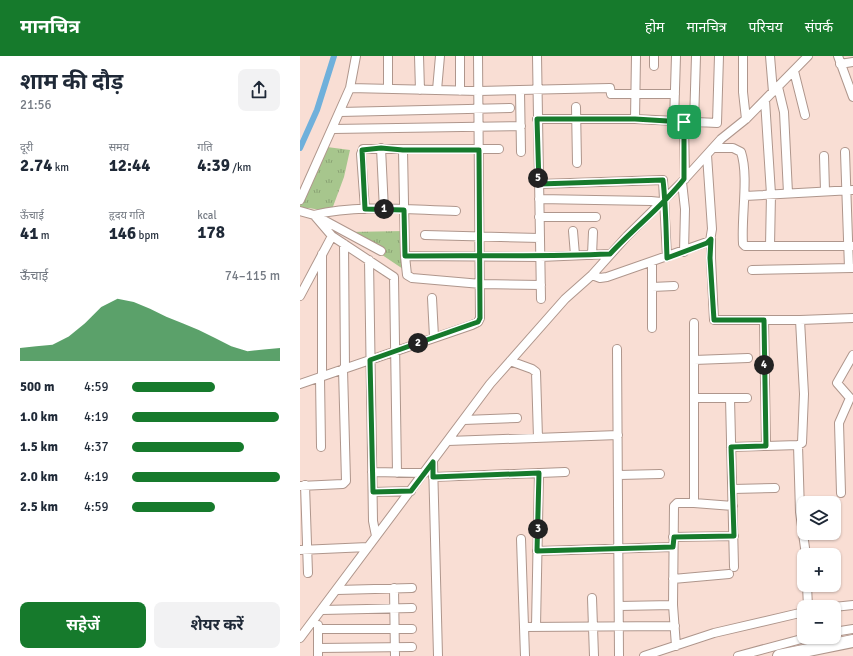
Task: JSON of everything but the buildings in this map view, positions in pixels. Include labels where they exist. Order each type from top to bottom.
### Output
[{"type":"highway","points":[[779,656],[853,641]]},
{"type":"highway","points":[[818,648],[822,644]]},
{"type":"street","points":[[300,200],[350,88],[356,56]]},
{"type":"street","points":[[388,56],[388,89]]},
{"type":"street","points":[[419,56],[420,90]]},
{"type":"street","points":[[437,90],[440,56]]},
{"type":"street","points":[[460,56],[460,91]]},
{"type":"street","points":[[300,384],[478,322],[481,314],[481,255],[478,56]]},
{"type":"street","points":[[537,56],[536,90],[541,299]]},
{"type":"street","points":[[635,119],[636,56]]},
{"type":"street","points":[[654,56],[654,66]]},
{"type":"street","points":[[674,122],[676,56]]},
{"type":"street","points":[[694,123],[696,56]]},
{"type":"street","points":[[537,119],[635,119],[717,123],[719,56]]},
{"type":"street","points":[[743,56],[743,92],[746,119]]},
{"type":"street","points":[[770,56],[775,89],[784,112],[788,193]]},
{"type":"street","points":[[797,56],[797,68],[805,115]]},
{"type":"street","points":[[300,637],[320,613],[376,536],[510,361],[565,299],[592,275],[610,254],[713,148],[746,119],[808,56]]},
{"type":"street","points":[[853,62],[839,60],[853,97]]},
{"type":"street","points":[[350,88],[460,91],[610,88],[611,94],[675,94]]},
{"type":"street","points":[[520,91],[521,152]]},
{"type":"street","points":[[765,100],[771,194],[770,246]]},
{"type":"street","points":[[340,112],[479,110],[510,108]]},
{"type":"street","points":[[576,108],[577,163]]},
{"type":"street","points":[[684,122],[684,252]]},
{"type":"street","points":[[332,129],[479,128],[521,126]]},
{"type":"street","points":[[365,209],[362,150],[381,148],[403,150],[500,149]]},
{"type":"street","points":[[381,148],[384,210]]},
{"type":"street","points":[[713,148],[733,148],[741,152],[745,196],[743,208],[743,244],[749,247],[851,246]]},
{"type":"street","points":[[403,150],[405,256],[406,272],[410,277],[481,284],[541,285]]},
{"type":"street","points":[[752,270],[851,268],[850,190],[845,152]]},
{"type":"street","points":[[707,155],[711,239],[710,258],[714,320],[800,320],[853,318]]},
{"type":"street","points":[[824,156],[825,191]]},
{"type":"street","points":[[539,184],[663,180],[667,258]]},
{"type":"street","points":[[745,196],[850,190]]},
{"type":"street","points":[[539,199],[663,201]]},
{"type":"street","points":[[314,215],[329,211],[365,209],[456,211]]},
{"type":"street","points":[[300,211],[314,215],[382,251]]},
{"type":"street","points":[[314,215],[332,236],[392,275],[394,280],[397,472]]},
{"type":"street","points":[[539,217],[596,217]]},
{"type":"street","points":[[573,231],[575,255]]},
{"type":"street","points":[[592,255],[593,232]]},
{"type":"street","points":[[300,296],[332,236]]},
{"type":"street","points":[[424,236],[540,238]]},
{"type":"street","points":[[592,275],[604,278],[684,252],[707,243],[711,239]]},
{"type":"street","points":[[308,573],[304,550],[302,485],[343,484],[346,481],[344,244]]},
{"type":"street","points":[[321,447],[322,254]]},
{"type":"street","points":[[405,256],[481,255],[540,257],[610,254]]},
{"type":"street","points":[[369,260],[372,472],[374,529],[376,536]]},
{"type":"street","points":[[652,262],[652,328]]},
{"type":"street","points":[[652,287],[674,286]]},
{"type":"street","points":[[432,298],[434,337]]},
{"type":"street","points":[[764,320],[766,446]]},
{"type":"street","points":[[731,447],[798,446],[802,443],[804,394],[800,320]]},
{"type":"street","points":[[694,323],[694,504]]},
{"type":"street","points":[[617,349],[619,656]]},
{"type":"street","points":[[841,493],[839,423],[851,398],[837,383],[853,355]]},
{"type":"street","points":[[694,360],[748,358]]},
{"type":"street","points":[[510,361],[532,369],[536,372],[538,438]]},
{"type":"street","points":[[694,398],[746,398]]},
{"type":"street","points":[[730,398],[734,567]]},
{"type":"street","points":[[464,420],[517,418]]},
{"type":"street","points":[[448,441],[618,435]]},
{"type":"street","points":[[798,446],[800,512],[805,548]]},
{"type":"street","points":[[433,462],[438,656]]},
{"type":"street","points":[[372,472],[425,473]]},
{"type":"street","points":[[433,477],[565,472]]},
{"type":"street","points":[[536,627],[539,473]]},
{"type":"street","points":[[619,474],[660,474]]},
{"type":"street","points":[[733,489],[775,488]]},
{"type":"street","points":[[373,492],[411,491]]},
{"type":"street","points":[[676,646],[673,605],[675,504],[733,506]]},
{"type":"street","points":[[674,537],[734,536]]},
{"type":"street","points":[[521,539],[525,656]]},
{"type":"street","points":[[304,550],[368,547]]},
{"type":"street","points":[[537,551],[673,547]]},
{"type":"street","points":[[673,579],[729,574]]},
{"type":"street","points":[[394,588],[395,656]]},
{"type":"street","points":[[337,590],[412,588]]},
{"type":"street","points":[[592,598],[594,656]]},
{"type":"street","points":[[619,606],[673,605]]},
{"type":"street","points":[[841,606],[853,605]]},
{"type":"street","points":[[320,613],[412,608]]},
{"type":"street","points":[[320,613],[318,652],[412,647]]},
{"type":"street","points":[[644,656],[714,633],[797,614]]},
{"type":"street","points":[[524,628],[675,626]]},
{"type":"street","points":[[318,629],[412,629]]},
{"type":"street","points":[[841,631],[853,629]]},
{"type":"street","points":[[738,656],[797,640]]},
{"type":"green space","points":[[327,147],[350,150],[344,177],[331,212],[309,208],[300,211],[300,204]]},
{"type":"green space","points":[[405,231],[403,269],[348,232]]},
{"type":"waterway","points":[[300,148],[317,110],[334,56]]},
{"type":"route","points":[[684,122],[635,119],[537,119],[539,184],[663,180],[665,199],[666,209],[667,258],[707,243],[711,239],[710,258],[712,308],[714,320],[764,320],[766,446],[731,447],[734,536],[674,537],[673,547],[537,551],[539,473],[433,477],[433,462],[411,491],[373,492],[370,360],[478,322],[480,318],[481,255],[479,150],[403,150],[381,148],[362,150],[361,154],[365,209],[404,210],[405,256],[481,255],[540,257],[610,254],[627,236],[665,199],[682,182],[684,179],[684,122]]}]
